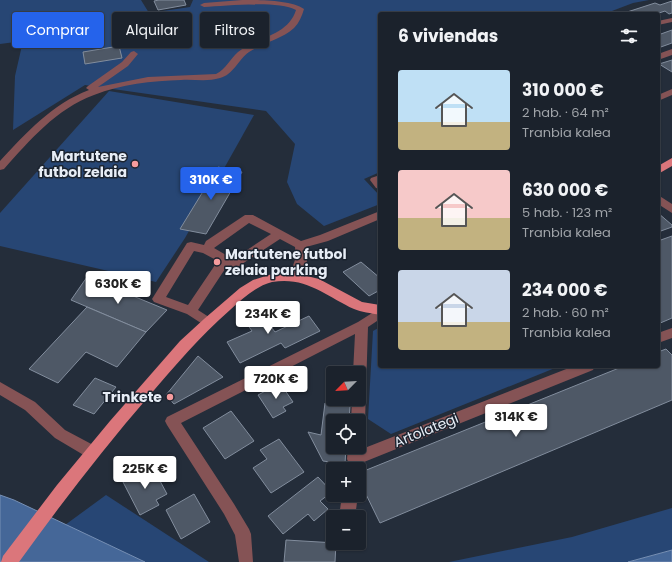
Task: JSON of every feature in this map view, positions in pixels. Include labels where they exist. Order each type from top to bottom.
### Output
[{"type":"main road","points":[[660,170],[672,161]]},
{"type":"main road","points":[[9,562],[92,452],[180,351],[208,322],[244,291],[258,283],[272,278],[295,277],[315,282],[359,306],[378,310]]},
{"type":"street","points":[[68,103],[90,93],[111,86],[157,79],[210,77],[220,75],[226,72],[240,55],[255,44],[280,34],[291,26],[298,17],[300,9],[293,4],[257,1],[204,5]]},
{"type":"street","points":[[660,23],[672,20]]},
{"type":"street","points":[[660,56],[672,52]]},
{"type":"street","points":[[0,167],[45,119],[106,78],[125,64],[134,54]]},
{"type":"street","points":[[660,97],[672,92]]},
{"type":"street","points":[[660,200],[672,195]]},
{"type":"street","points":[[660,200],[672,209]]},
{"type":"street","points":[[300,245],[324,238],[378,216]]},
{"type":"street","points":[[207,250],[210,244],[249,218],[300,245],[303,252],[295,277]]},
{"type":"street","points":[[221,266],[235,263],[280,234]]},
{"type":"street","points":[[191,312],[221,266],[222,258],[207,250],[191,246],[158,299],[191,312],[208,322]]},
{"type":"street","points":[[246,560],[242,534],[229,509],[172,421],[362,325],[378,314]]},
{"type":"street","points":[[358,414],[362,325]]},
{"type":"street","points":[[660,337],[672,333]]},
{"type":"street","name":"Artolategi","points":[[354,458],[583,368]]},
{"type":"street","points":[[0,388],[30,406],[60,434],[92,452]]},
{"type":"shaded area","points":[[0,0],[141,0],[148,12],[112,12],[112,48],[192,48],[192,12],[156,12],[190,7],[193,0],[649,0],[633,3],[609,12],[378,12],[378,173],[364,179],[378,194],[378,205],[324,226],[297,204],[287,182],[295,144],[266,111],[85,85],[13,130],[15,76],[21,48],[104,48],[104,12],[12,12],[12,42],[0,44]]},
{"type":"shaded area","name":"Martutene futbol zelaia","points":[[109,91],[254,115],[185,238],[156,282],[0,246],[0,213]]},
{"type":"shaded area","points":[[378,328],[378,368],[555,368],[391,434],[368,419],[373,331]]},
{"type":"shaded area","points":[[0,495],[14,500],[145,562],[0,562]]},
{"type":"shaded area","points":[[106,495],[209,562],[145,562],[65,525]]},
{"type":"shaded area","points":[[672,508],[672,550],[628,562],[449,562],[572,537]]},
{"type":"shaded area","points":[[672,550],[672,562],[628,562]]},
{"type":"building","points":[[184,0],[186,5],[158,10],[154,1]]},
{"type":"building","points":[[672,1],[672,13],[669,14],[665,11],[660,13],[627,12],[655,3],[660,5]]},
{"type":"building","points":[[672,30],[672,43],[660,47],[660,34]]},
{"type":"building","points":[[112,47],[120,48],[122,58],[85,64],[83,52]]},
{"type":"building","points":[[672,60],[672,72],[660,65]]},
{"type":"building","points":[[218,167],[242,172],[206,234],[180,229]]},
{"type":"building","points":[[660,215],[672,225],[672,227],[660,231]]},
{"type":"building","points":[[672,236],[672,318],[660,323],[660,240]]},
{"type":"building","points":[[361,262],[378,276],[378,291],[369,296],[343,272]]},
{"type":"building","points":[[87,277],[167,310],[146,332],[71,300]]},
{"type":"building","points":[[87,307],[146,332],[117,367],[86,352],[58,383],[29,369]]},
{"type":"building","points":[[256,307],[275,332],[309,316],[320,331],[285,348],[281,343],[240,363],[227,342],[252,331],[240,314]]},
{"type":"building","points":[[666,349],[672,355],[672,400],[380,523],[366,494],[366,470],[619,368],[660,368],[660,351]]},
{"type":"building","points":[[198,356],[223,377],[174,404],[166,395]]},
{"type":"building","points":[[95,378],[116,387],[94,414],[73,405]]},
{"type":"building","points":[[280,383],[293,402],[283,407],[286,411],[273,418],[258,395]]},
{"type":"building","points":[[325,403],[326,406],[350,406],[349,414],[326,414],[326,454],[346,454],[345,462],[323,461],[308,432],[321,435]]},
{"type":"building","points":[[231,411],[254,441],[225,459],[203,428]]},
{"type":"building","points":[[279,439],[304,472],[271,493],[253,468],[267,459],[260,450]]},
{"type":"building","points":[[152,466],[167,494],[156,500],[159,505],[140,515],[123,482]]},
{"type":"building","points":[[318,477],[326,486],[326,496],[320,501],[328,509],[314,521],[308,514],[283,534],[268,516]]},
{"type":"building","points":[[194,494],[210,522],[181,539],[166,510]]},
{"type":"building","points":[[286,540],[326,542],[326,550],[336,550],[335,562],[284,562]]},
{"type":"place","name":"Martutene futbol zelaia","points":[[135,164]]},
{"type":"place","name":"Martutene futbol zelaia parking","points":[[217,262]]},
{"type":"place","name":"Trinkete","points":[[170,397]]}]
